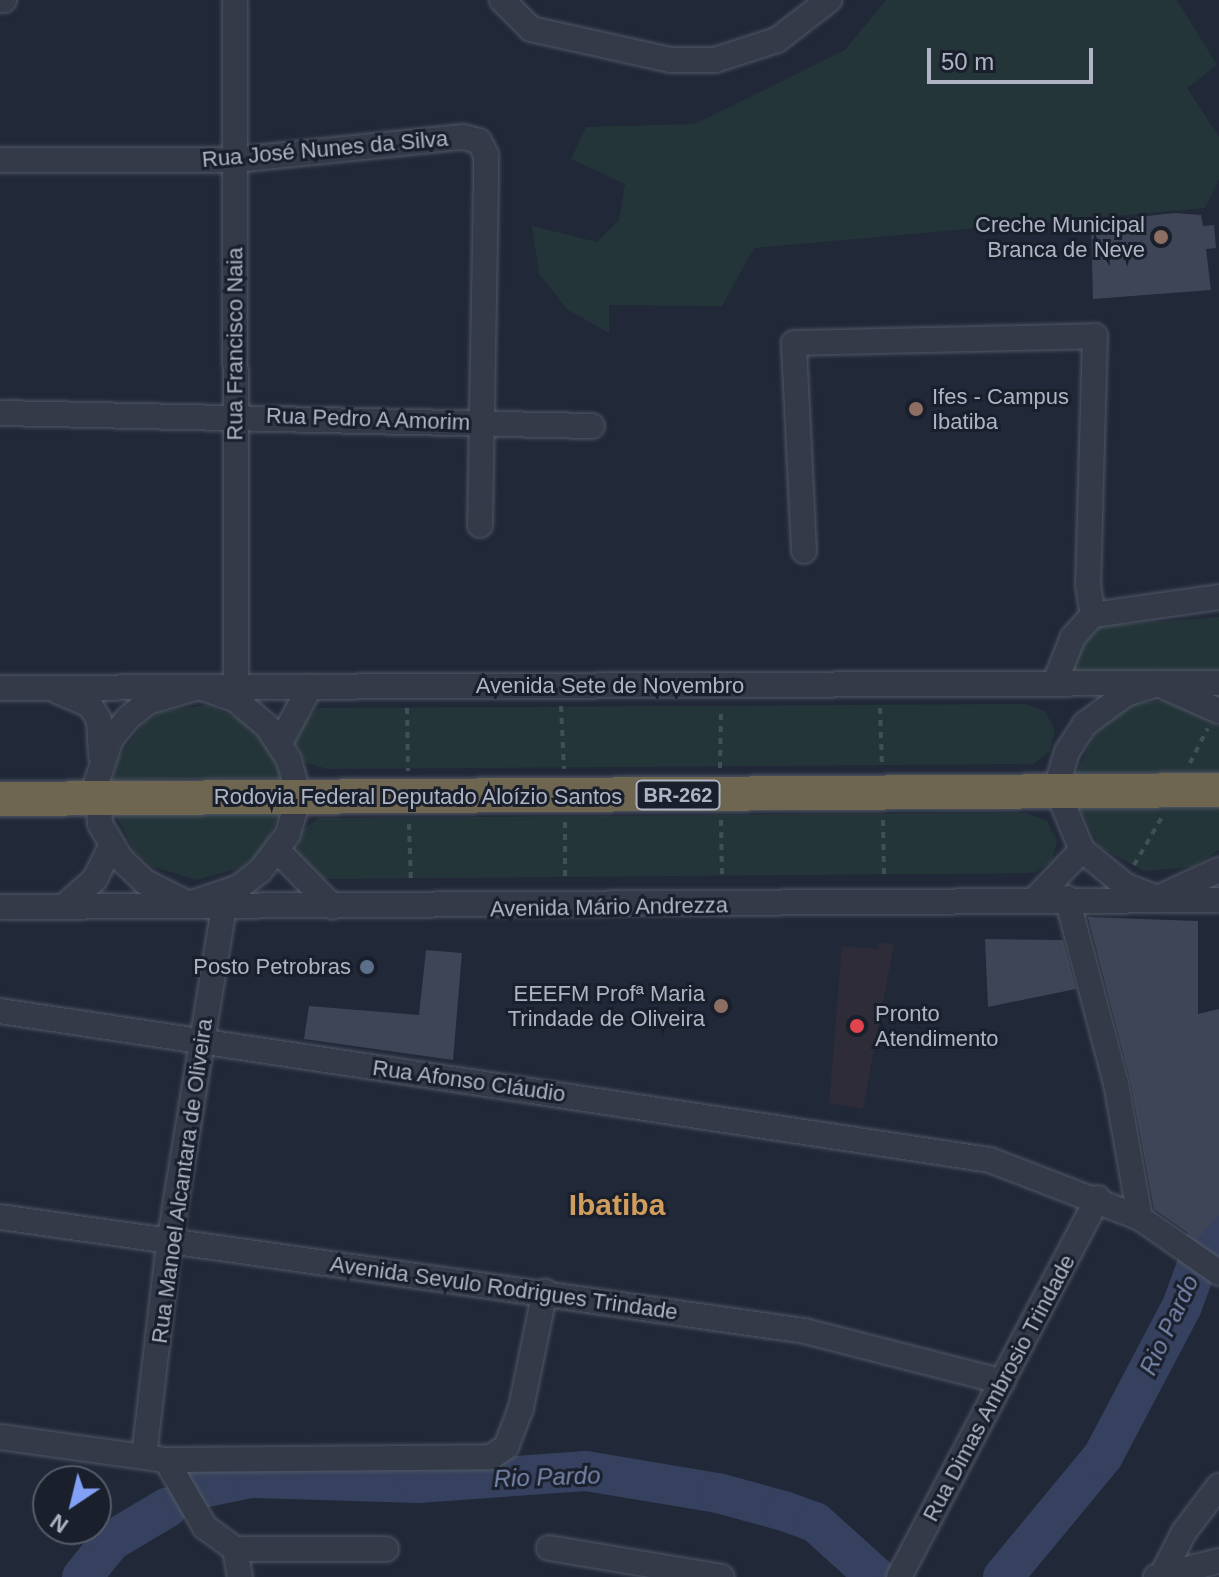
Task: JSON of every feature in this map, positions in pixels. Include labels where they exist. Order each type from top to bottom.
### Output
[{"type":"highway","name":"Rodovia Federal Deputado Aloízio Santos","points":[[0,799],[1056,788],[1219,790]]},
{"type":"street","name":"Rua Francisco Naia","points":[[235,0],[236,687]]},
{"type":"street","points":[[504,4],[531,29],[671,60],[715,60],[777,40],[829,0]]},
{"type":"street","name":"Rua José Nunes da Silva","points":[[0,160],[235,160],[463,137],[479,141],[486,155],[479,423],[480,525]]},
{"type":"street","points":[[804,551],[794,343],[1095,336],[1088,585],[1093,615]]},
{"type":"street","name":"Rua Pedro A Amorim","points":[[0,413],[235,415],[592,426]]},
{"type":"street","points":[[1055,682],[1073,637],[1093,615],[1219,597]]},
{"type":"street","name":"Avenida Sete de Novembro","points":[[0,688],[1219,683]]},
{"type":"street","points":[[1218,710],[1158,684],[1111,702],[1085,724],[1067,752],[1056,788],[1082,850],[1109,876],[1158,898],[1219,870]]},
{"type":"street","points":[[41,688],[90,705],[103,739],[97,799],[111,846],[145,882],[189,904],[239,887],[278,851],[299,797],[280,743],[244,706],[199,687],[148,702],[128,718],[101,763]]},
{"type":"street","points":[[280,743],[310,687]]},
{"type":"street","points":[[67,904],[95,879],[111,846]]},
{"type":"street","points":[[1036,898],[1082,850]]},
{"type":"street","points":[[278,851],[333,907]]},
{"type":"street","name":"Avenida Mário Andrezza","points":[[0,907],[67,904],[333,907],[1036,898],[1219,900]]},
{"type":"street","points":[[1067,898],[1116,1083],[1140,1218]]},
{"type":"street","name":"Rua Manoel Alcantara de Oliveira","points":[[166,1471],[169,1243],[224,907]]},
{"type":"street","name":"Rua Afonso Cláudio","points":[[0,1011],[939,1149],[1037,1173],[1098,1198],[1140,1218],[1203,1261]]},
{"type":"street","name":"Rua Dimas Ambrosio Trindade","points":[[900,1574],[1098,1198]]},
{"type":"street","name":"Avenida Sevulo Rodrigues Trindade","points":[[0,1217],[169,1243],[545,1291],[805,1331],[1003,1382]]},
{"type":"street","points":[[0,1437],[166,1471],[491,1457],[506,1447],[521,1408],[545,1291]]},
{"type":"street","points":[[166,1471],[205,1527],[235,1549],[386,1549]]},
{"type":"street","points":[[1160,1576],[1184,1532],[1219,1486]]},
{"type":"street","points":[[549,1548],[722,1577]]},
{"type":"street","points":[[235,1549],[240,1577]]},
{"type":"street","points":[[1160,1576],[1219,1561]]},
{"type":"path","points":[[1183,777],[1218,710]]},
{"type":"path","points":[[1129,874],[1169,805]]},
{"type":"shaded area","points":[[886,0],[1177,0],[1217,65],[1187,88],[1219,137],[1219,179],[1205,208],[754,248],[722,306],[609,305],[609,333],[568,310],[539,274],[532,226],[597,242],[619,220],[625,184],[571,159],[586,127],[695,124],[845,50]]},
{"type":"shaded area","points":[[1219,617],[1219,672],[1068,675],[1075,653],[1099,626]]},
{"type":"shaded area","points":[[1168,700],[1219,726],[1219,775],[1076,774],[1100,724],[1131,704]]},
{"type":"shaded area","points":[[1025,704],[1045,711],[1055,730],[1050,751],[1033,764],[328,769],[306,763],[295,744],[295,732],[318,708]]},
{"type":"shaded area","points":[[207,705],[247,722],[274,757],[280,778],[113,780],[118,758],[144,723],[163,711]]},
{"type":"shaded area","points":[[1077,802],[1219,804],[1219,850],[1193,867],[1143,871],[1099,846]]},
{"type":"shaded area","points":[[114,811],[281,812],[260,853],[241,868],[197,880],[153,867],[135,852]]},
{"type":"shaded area","points":[[1027,813],[1047,821],[1057,840],[1052,861],[1035,873],[330,879],[318,878],[296,853],[301,831],[319,818]]},
{"type":"shaded area","name":"Pronto Atendimento","points":[[879,943],[894,944],[863,1109],[829,1103],[842,946],[878,949]]},
{"type":"building","points":[[1175,213],[1201,215],[1203,226],[1214,225],[1216,248],[1206,249],[1211,290],[1093,299],[1091,222]]},
{"type":"building","points":[[1088,917],[1198,921],[1198,1014],[1219,1009],[1219,1215],[1197,1239],[1154,1209],[1130,1079]]},
{"type":"building","points":[[985,939],[1063,940],[1076,989],[988,1007]]},
{"type":"building","points":[[426,950],[462,953],[453,1060],[304,1039],[309,1006],[419,1015]]},
{"type":"waterway","name":"Rio Pardo","points":[[1003,1577],[1103,1456],[1182,1306],[1205,1243],[1219,1227]]},
{"type":"waterway","name":"Rio Pardo","points":[[193,1490],[251,1478],[418,1483],[586,1471],[718,1493],[815,1522],[876,1577]]},
{"type":"waterway","name":"Rio Pardo","points":[[82,1577],[111,1541],[168,1507]]},
{"type":"place","name":"Creche Municipal Branca de Neve","points":[[1161,237]]},
{"type":"place","name":"Ifes - Campus Ibatiba","points":[[916,409]]},
{"type":"place","name":"Posto Petrobras","points":[[367,967]]},
{"type":"place","name":"EEEFM Profª Maria Trindade de Oliveira","points":[[721,1006]]},
{"type":"place","name":"Pronto Atendimento","points":[[857,1026]]},
{"type":"district","name":"Ibatiba","points":[[617,1205]]}]
